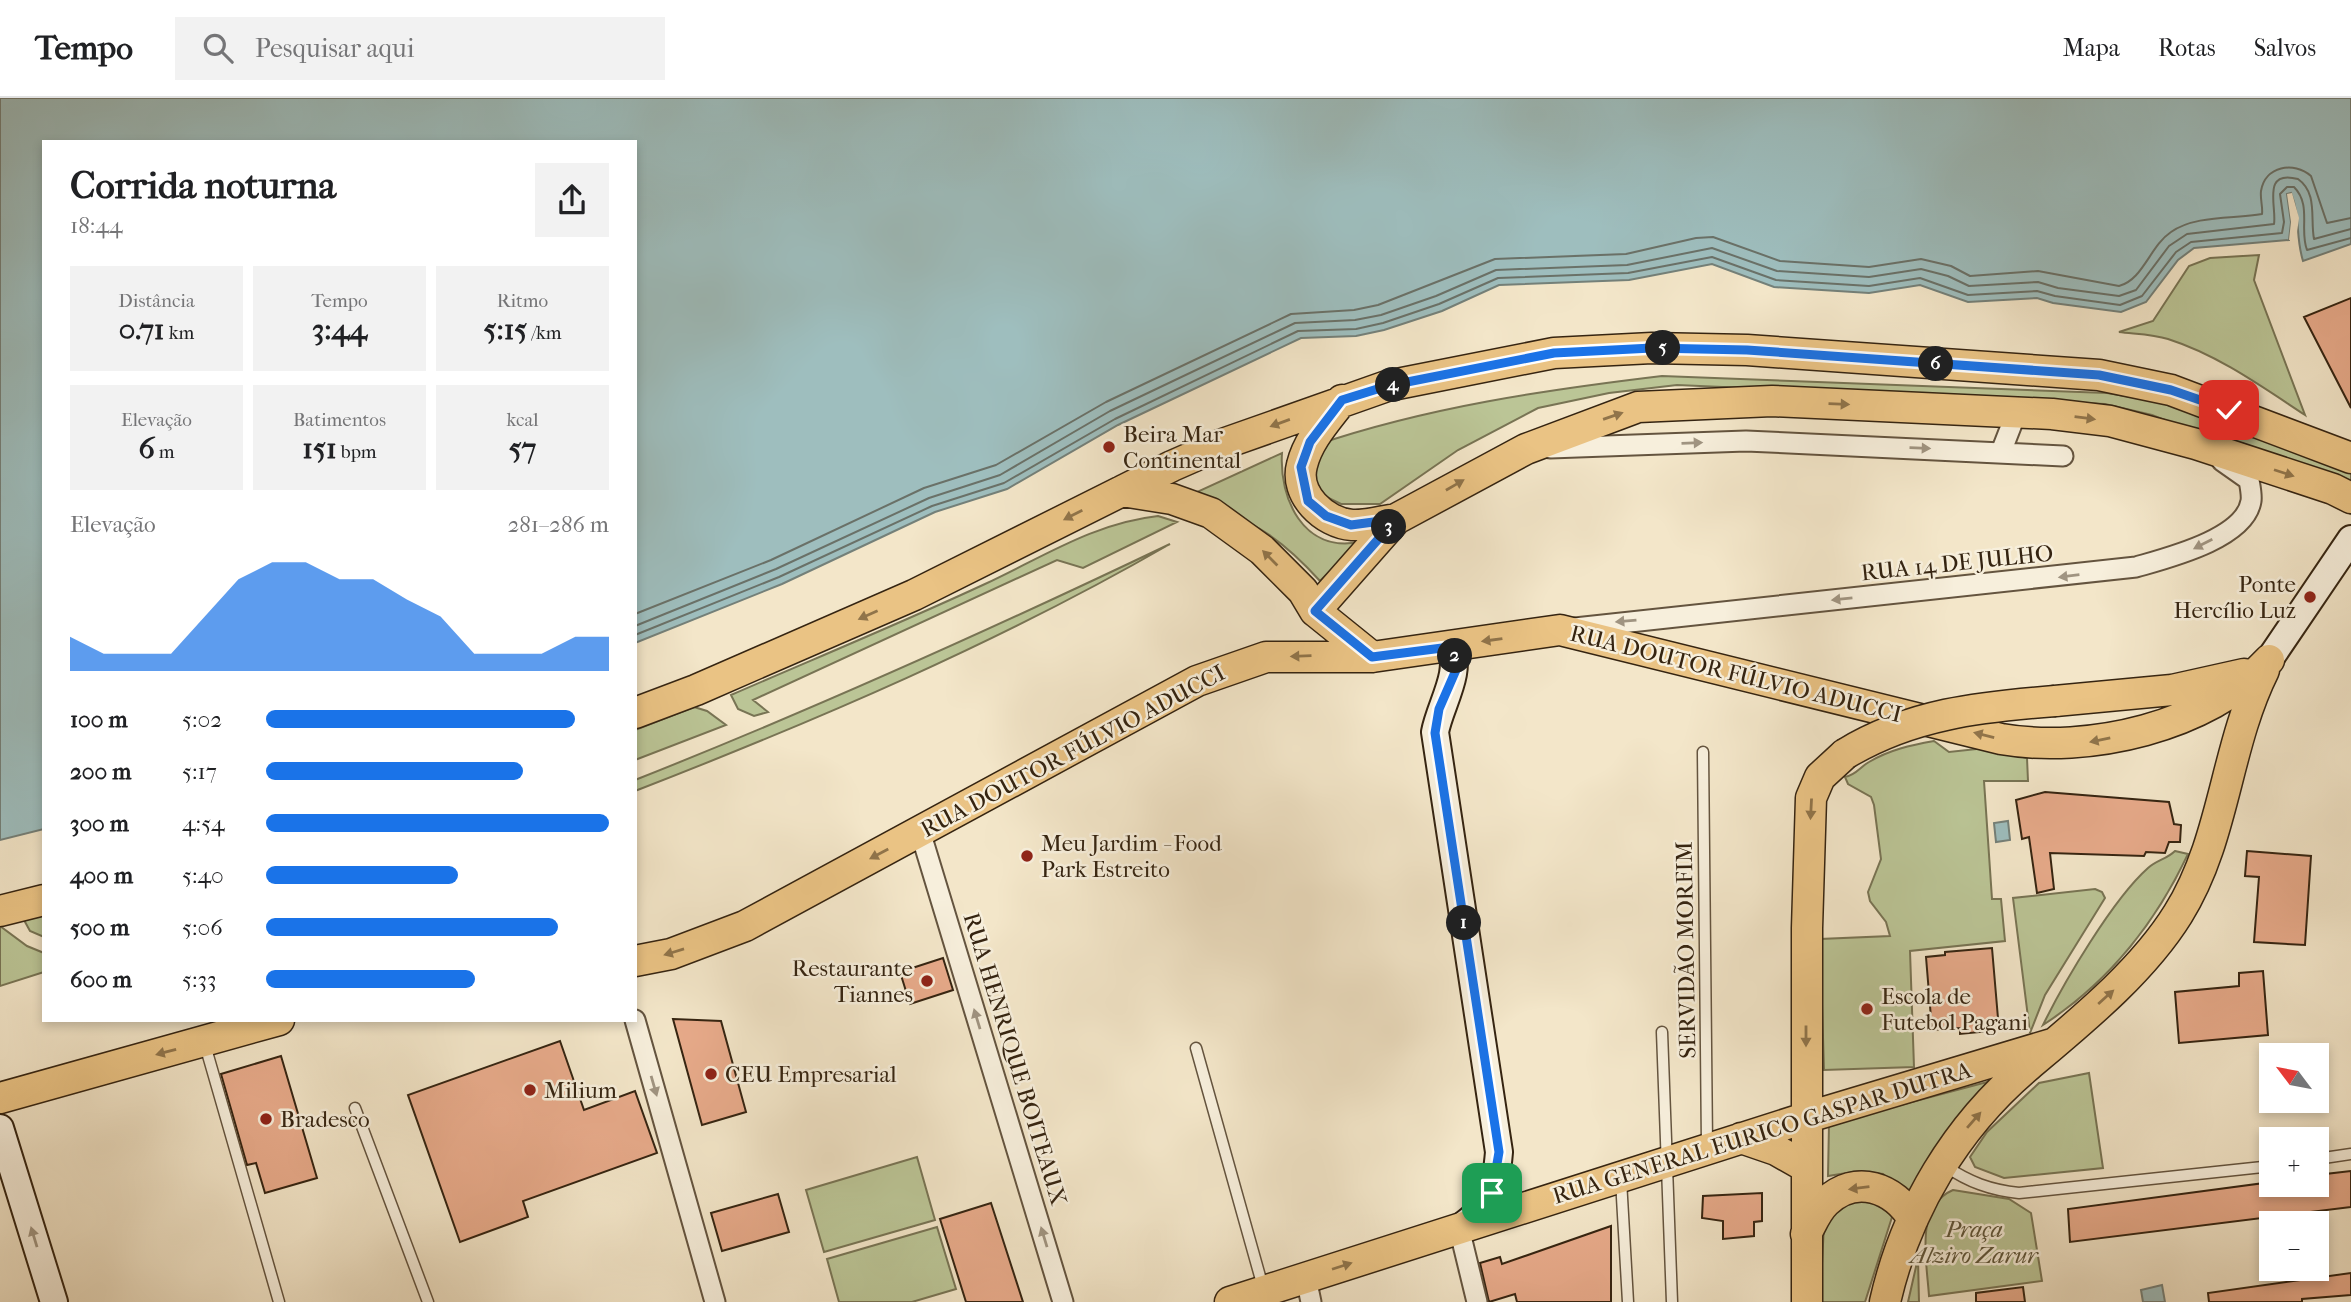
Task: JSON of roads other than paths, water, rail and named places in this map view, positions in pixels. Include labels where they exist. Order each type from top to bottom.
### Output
[{"type":"main road","points":[[637,712],[696,690],[914,595],[1220,445],[1387,386],[1554,353],[1652,348],[1747,350],[2099,375],[2171,390],[2351,458]]},
{"type":"main road","points":[[1342,400],[1310,442],[1301,467],[1308,501],[1326,516],[1351,525],[1396,519],[1526,450],[1638,407],[1694,403],[1772,401],[2017,411],[2110,421],[2196,444],[2333,489],[2351,498]]},
{"type":"main road","points":[[1122,491],[1172,499],[1211,513],[1262,550],[1303,592],[1315,611],[1372,657]]},
{"type":"main road","points":[[1315,611],[1396,519]]},
{"type":"main road","name":"RUA DOUTOR FÚLVIO ADUCCI","points":[[637,961],[671,954],[745,926],[1223,670],[1266,657],[1372,657],[1560,630],[2024,743],[2086,743],[2148,728],[2181,702]]},
{"type":"main road","points":[[2181,702],[2263,665]]},
{"type":"main road","points":[[2219,699],[2263,665]]},
{"type":"main road","points":[[1885,1302],[1913,1219],[1942,1164],[1970,1124],[2126,978],[2178,915],[2213,840],[2237,742],[2263,665]]},
{"type":"main road","points":[[1807,1302],[1805,1123],[1811,799],[1820,777],[1845,754],[1895,728],[1926,717],[1993,706],[2054,701],[2181,702],[2207,694],[2219,699],[2237,742]]},
{"type":"main road","points":[[2181,702],[2219,725],[2237,742]]},
{"type":"main road","points":[[0,911],[42,900]]},
{"type":"main road","points":[[0,1098],[272,1022]]},
{"type":"main road","name":"RUA GENERAL EURICO GASPAR DUTRA","points":[[1230,1302],[1264,1291],[1309,1290],[1459,1228],[1741,1138],[1805,1123],[2047,1051]]},
{"type":"main road","points":[[1741,1138],[1776,1150],[1806,1167]]},
{"type":"main road","points":[[1806,1234],[1825,1202],[1839,1192],[1856,1186],[1874,1187],[1890,1193],[1904,1204],[1913,1219]]},
{"type":"street","points":[[2001,452],[2017,411]]},
{"type":"street","points":[[1526,450],[1746,441],[2063,456]]},
{"type":"street","name":"RUA 14 DE JULHO","points":[[1560,630],[1617,621],[2136,568],[2190,550],[2231,530],[2249,509],[2252,500],[2249,480],[2196,444]]},
{"type":"street","points":[[2263,665],[2351,539]]},
{"type":"street","points":[[1450,647],[1456,670],[1439,709],[1435,733],[1499,1152],[1497,1176],[1487,1203],[1480,1213],[1459,1228],[1477,1302]]},
{"type":"street","name":"RUA HENRIQUE BOITEAUX","points":[[920,831],[1063,1302]]},
{"type":"street","points":[[636,1022],[715,1302]]},
{"type":"street","points":[[0,1128],[54,1302]]},
{"type":"lane","name":"SERVIDÃO MORFIM","points":[[1703,752],[1707,1149]]},
{"type":"lane","points":[[1662,1032],[1669,1161],[1672,1302]]},
{"type":"lane","points":[[204,1041],[279,1302]]},
{"type":"lane","points":[[1196,1048],[1264,1291]]},
{"type":"lane","points":[[355,1108],[428,1302]]},
{"type":"lane","points":[[2329,1157],[2351,1154]]},
{"type":"lane","points":[[1942,1164],[1963,1178],[1989,1189],[2019,1193],[2259,1167]]},
{"type":"lane","points":[[1621,1177],[1628,1302]]},
{"type":"water","points":[[0,98],[2351,98],[2351,244],[2303,261],[2291,193],[2287,194],[2291,222],[2289,240],[2194,248],[2178,260],[2146,302],[2121,312],[2053,303],[2037,298],[1968,302],[1920,285],[1869,293],[1774,287],[1712,264],[1629,280],[1499,285],[1442,311],[1384,330],[1356,336],[1301,338],[1118,425],[1007,489],[935,512],[782,584],[637,642],[637,140],[42,140],[42,830],[0,840]]},
{"type":"water","points":[[2008,821],[2010,840],[1996,842],[1994,823]]},
{"type":"water","points":[[2162,1285],[2165,1302],[2143,1302],[2141,1290]]},
{"type":"place","name":"Beira Mar Continental","points":[[1109,447]]},
{"type":"place","name":"Ponte Hercílio Luz","points":[[2310,597]]},
{"type":"place","name":"Meu Jardim - Food Park Estreito","points":[[1027,856]]},
{"type":"place","name":"Restaurante Tiannes","points":[[927,981]]},
{"type":"place","name":"Escola de Futebol Pagani","points":[[1867,1009]]},
{"type":"place","name":"CEU Empresarial","points":[[711,1074]]},
{"type":"place","name":"Milium","points":[[530,1090]]},
{"type":"place","name":"Bradesco","points":[[266,1119]]},
{"type":"park label","name":"Praça Alziro Zarur","points":[[1974,1242]]}]
